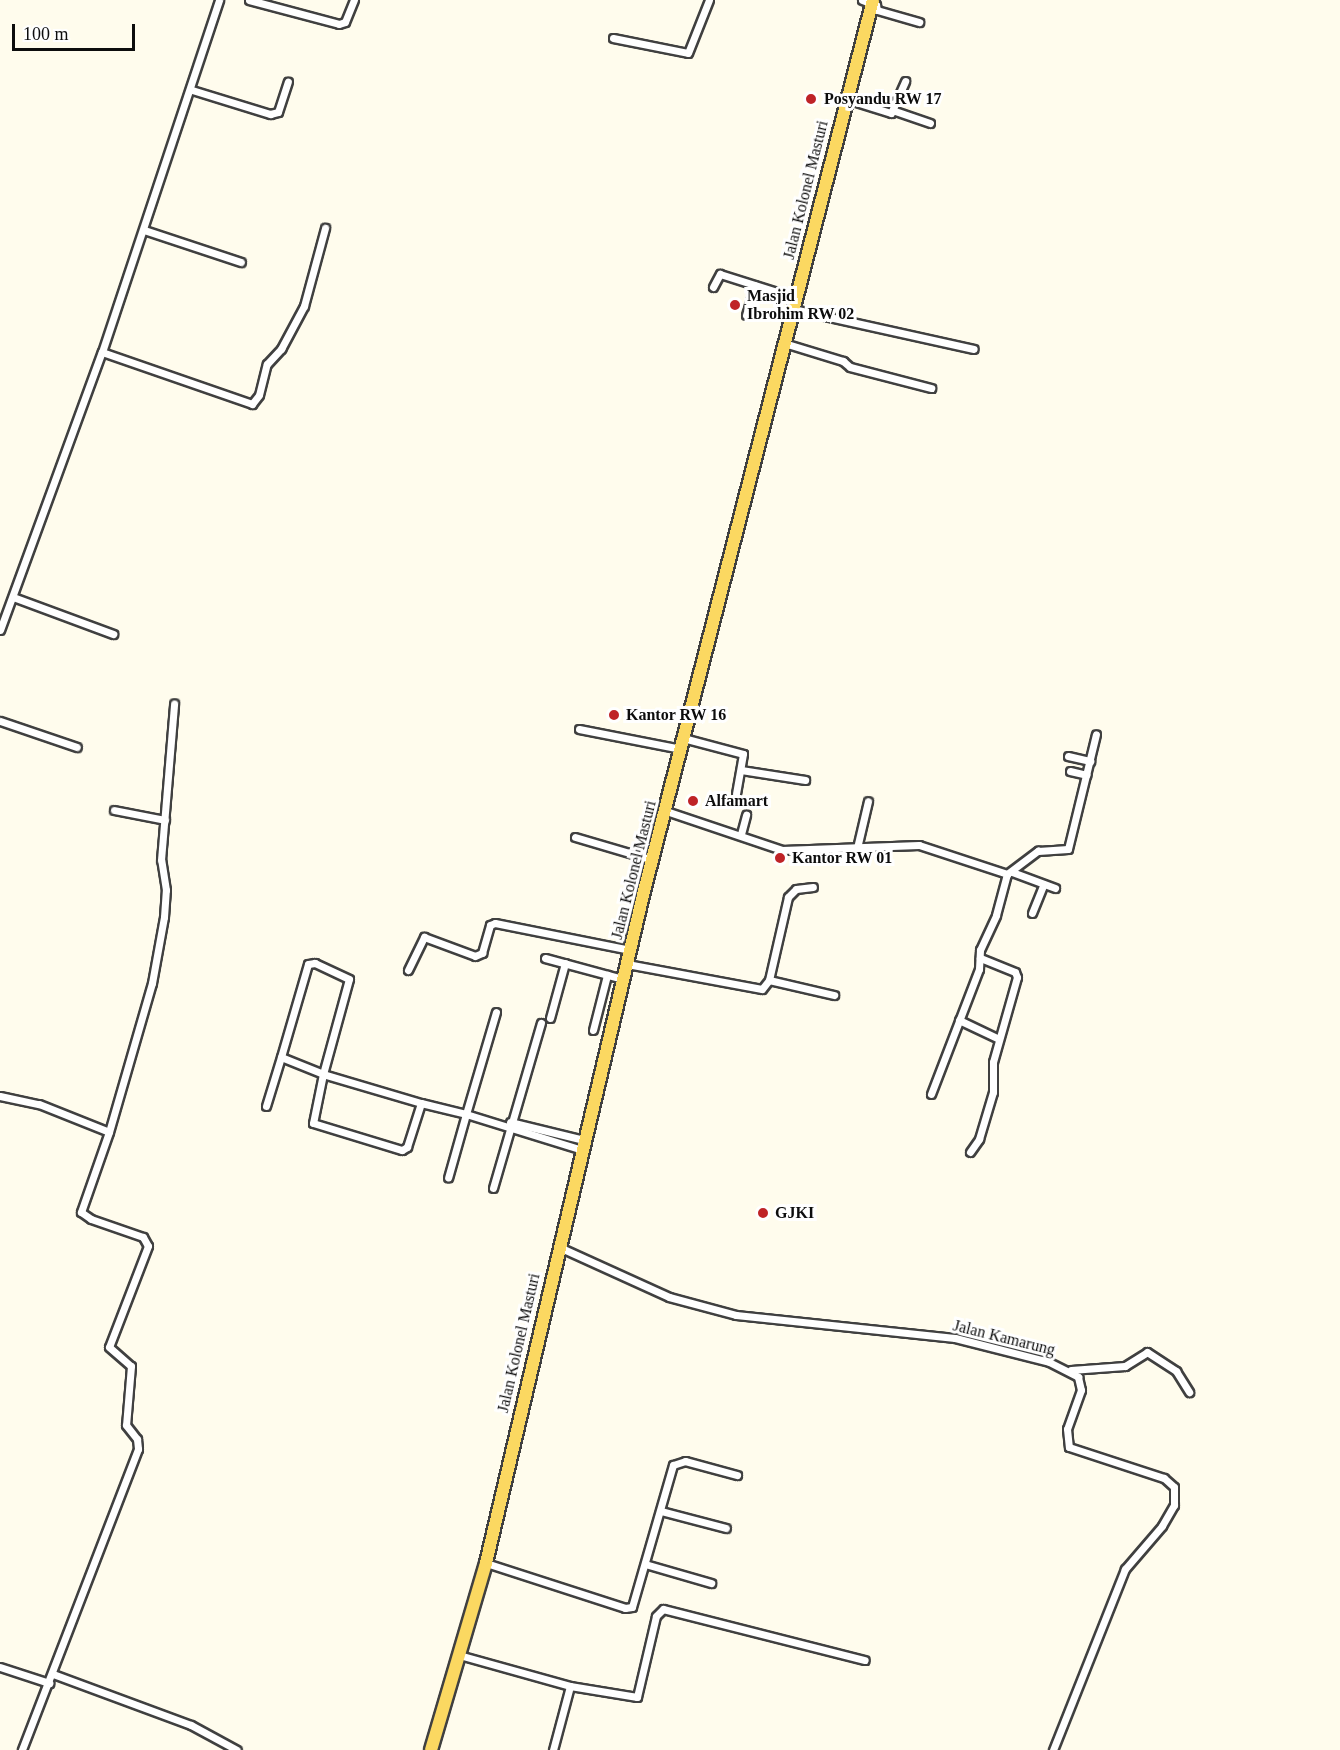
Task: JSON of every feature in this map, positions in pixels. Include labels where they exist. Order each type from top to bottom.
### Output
[{"type":"main road","name":"Jalan Kolonel Masturi","points":[[431,1750],[486,1563],[630,950],[795,304],[869,1]]},
{"type":"street","points":[[0,630],[39,515],[102,352],[144,230],[156,183],[192,90],[219,0]]},
{"type":"street","points":[[249,0],[339,24],[346,19],[354,0]]},
{"type":"street","points":[[613,38],[688,52],[709,0]]},
{"type":"street","points":[[869,1],[877,10],[919,22]]},
{"type":"street","points":[[895,111],[905,81]]},
{"type":"street","points":[[192,90],[270,114],[278,112],[288,82]]},
{"type":"street","points":[[846,99],[895,111],[930,123]]},
{"type":"street","points":[[102,352],[252,404],[259,396],[267,364],[281,349],[304,306],[325,228]]},
{"type":"street","points":[[144,230],[241,262]]},
{"type":"street","points":[[713,287],[720,274],[755,285],[795,304],[974,349]]},
{"type":"street","points":[[746,315],[755,285]]},
{"type":"street","points":[[784,343],[850,367],[931,388]]},
{"type":"street","points":[[13,597],[113,634]]},
{"type":"street","points":[[22,1750],[53,1674],[139,1444],[126,1425],[131,1366],[114,1355],[109,1347],[147,1252],[147,1241],[91,1220],[81,1212],[109,1132],[152,982],[165,904],[161,860],[174,704]]},
{"type":"street","points":[[0,721],[77,747]]},
{"type":"street","points":[[579,729],[743,753],[736,793]]},
{"type":"street","points":[[931,1094],[1009,873],[1038,851],[1068,849],[1096,734]]},
{"type":"street","points":[[1068,756],[1090,761]]},
{"type":"street","points":[[741,770],[805,780]]},
{"type":"street","points":[[1070,771],[1087,775]]},
{"type":"street","points":[[857,848],[868,801]]},
{"type":"street","points":[[114,810],[165,820]]},
{"type":"street","points":[[666,811],[786,850],[920,844],[1055,888]]},
{"type":"street","points":[[741,834],[746,815]]},
{"type":"street","points":[[575,837],[653,860]]},
{"type":"street","points":[[1032,913],[1044,884]]},
{"type":"street","points":[[627,964],[754,990],[762,989],[769,981],[788,897],[796,889],[813,887]]},
{"type":"street","points":[[408,970],[424,937],[475,956],[482,953],[490,925],[495,923],[630,950]]},
{"type":"street","points":[[545,958],[607,975],[622,983]]},
{"type":"street","points":[[970,1152],[979,1139],[993,1092],[993,1062],[1017,975],[980,958]]},
{"type":"street","points":[[266,1106],[306,966],[315,963],[349,981],[312,1119],[316,1125],[405,1150],[421,1103]]},
{"type":"street","points":[[550,1018],[565,963]]},
{"type":"street","points":[[593,1030],[607,975]]},
{"type":"street","points":[[769,981],[834,995]]},
{"type":"street","points":[[605,983],[622,983]]},
{"type":"street","points":[[448,1178],[496,1012]]},
{"type":"street","points":[[959,1020],[999,1039]]},
{"type":"street","points":[[493,1188],[508,1127],[513,1122],[541,1023]]},
{"type":"street","points":[[280,1058],[323,1074],[421,1103],[583,1145]]},
{"type":"street","points":[[0,1096],[39,1104],[109,1132]]},
{"type":"street","points":[[513,1122],[583,1145]]},
{"type":"street","name":"Jalan Kamarung","points":[[559,1246],[669,1297],[736,1315],[955,1338],[1071,1370],[1078,1377],[1081,1390],[1067,1429],[1069,1447],[1164,1478],[1175,1492],[1168,1517],[1125,1569],[1053,1750]]},
{"type":"street","points":[[1071,1370],[1125,1366],[1147,1352],[1176,1371],[1189,1392]]},
{"type":"street","points":[[486,1563],[625,1608],[634,1605],[675,1463],[686,1461],[737,1475]]},
{"type":"street","points":[[661,1511],[726,1528]]},
{"type":"street","points":[[645,1564],[711,1583]]},
{"type":"street","points":[[459,1655],[570,1686],[637,1697],[656,1616],[663,1610],[865,1659]]},
{"type":"street","points":[[0,1667],[49,1683]]},
{"type":"street","points":[[53,1674],[156,1712],[231,1744],[237,1750]]},
{"type":"street","points":[[553,1750],[570,1686]]},
{"type":"place","name":"Posyandu RW 17","points":[[811,99]]},
{"type":"place","name":"Masjid Ibrohim RW 02","points":[[735,305]]},
{"type":"place","name":"Kantor RW 16","points":[[614,715]]},
{"type":"place","name":"Alfamart","points":[[693,801]]},
{"type":"place","name":"Kantor RW 01","points":[[780,858]]},
{"type":"place","name":"GJKI","points":[[763,1213]]}]
